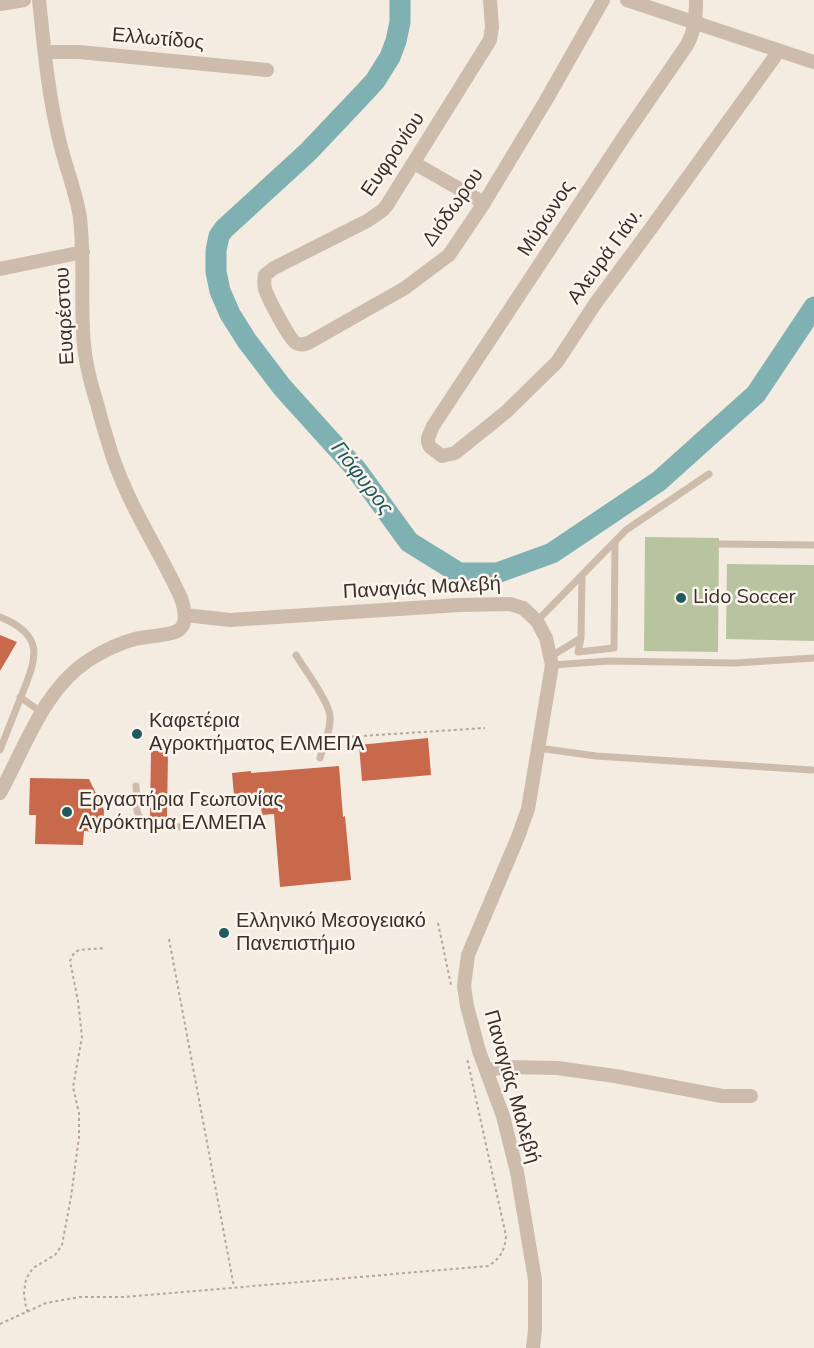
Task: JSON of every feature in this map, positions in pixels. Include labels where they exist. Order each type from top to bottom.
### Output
[{"type":"street","points":[[0,4],[24,0]]},
{"type":"street","name":"Ευαρέστου","points":[[39,0],[59,140],[78,207],[82,252],[84,346],[88,372],[120,478],[178,590],[185,615]]},
{"type":"street","name":"Ευφρονίου","points":[[264,278],[274,268],[367,221],[383,210],[490,40],[492,27],[490,0]]},
{"type":"street","name":"Διόδωρου","points":[[264,278],[268,297],[290,336],[297,344],[306,344],[405,288],[449,255],[484,203],[545,102],[603,0]]},
{"type":"street","points":[[627,0],[814,62]]},
{"type":"street","name":"Μύρωνος","points":[[438,454],[428,442],[433,426],[687,45],[693,34],[696,0]]},
{"type":"street","name":"Αλευρά Γιάν.","points":[[438,454],[452,455],[461,450],[506,412],[557,362],[595,304],[779,51]]},
{"type":"street","name":"Ελλωτίδος","points":[[45,52],[80,52],[267,70]]},
{"type":"street","points":[[414,164],[484,203]]},
{"type":"street","points":[[0,269],[82,252]]},
{"type":"street","name":"Παναγιάς Μαλεβή","points":[[185,615],[230,620],[460,605],[510,604],[523,608],[537,621],[546,638],[551,662],[528,808],[468,955],[464,986],[479,1051],[503,1116],[518,1183],[535,1280],[533,1348]]},
{"type":"street","points":[[0,793],[41,712],[74,670],[130,640],[173,633],[182,628],[185,615]]},
{"type":"street","points":[[486,1070],[508,1067],[557,1068],[615,1076],[722,1096],[751,1096]]},
{"type":"lane","points":[[537,621],[626,530],[709,474]]},
{"type":"lane","points":[[582,575],[579,652],[614,648],[615,542]]},
{"type":"lane","points":[[719,544],[814,545]]},
{"type":"lane","points":[[0,617],[22,628],[29,637],[34,655],[32,670],[0,750]]},
{"type":"lane","points":[[551,662],[581,638]]},
{"type":"lane","points":[[296,655],[330,712],[330,723],[320,758]]},
{"type":"lane","points":[[551,662],[735,663],[814,658]]},
{"type":"lane","points":[[20,698],[41,712]]},
{"type":"lane","points":[[538,748],[596,756],[812,770]]},
{"type":"lane","points":[[136,786],[137,813],[141,819],[148,824],[182,827]]},
{"type":"path","points":[[346,737],[485,728]]},
{"type":"path","points":[[438,923],[453,993]]},
{"type":"path","points":[[169,939],[234,1287]]},
{"type":"path","points":[[28,1312],[24,1293],[26,1279],[33,1268],[55,1255],[62,1245],[80,1137],[73,1087],[82,1037],[70,961],[74,953],[80,950],[105,948]]},
{"type":"path","points":[[0,1324],[46,1303],[80,1297],[125,1297],[488,1266],[496,1261],[502,1252],[506,1236],[466,1051]]},
{"type":"green space","name":"Lido Soccer","points":[[645,537],[719,538],[718,652],[644,651]]},
{"type":"green space","points":[[727,564],[814,565],[814,641],[726,639]]},
{"type":"building","points":[[0,635],[17,642],[0,671]]},
{"type":"building","points":[[428,738],[431,775],[362,781],[359,745]]},
{"type":"building","points":[[151,751],[168,751],[167,817],[150,817]]},
{"type":"building","points":[[339,766],[351,880],[280,887],[274,814],[262,815],[261,805],[235,807],[232,773]]},
{"type":"building","name":"Εργαστήρια Γεωπονίας Αγρόκτημα ΕΛΜΕΠΑ","points":[[30,778],[89,779],[104,810],[103,832],[84,831],[83,845],[35,844],[36,815],[29,815]]},
{"type":"waterway","name":"Γιόφυρος","points":[[400,0],[400,22],[396,41],[390,57],[375,81],[308,152],[224,229],[219,236],[216,251],[216,272],[220,291],[230,314],[247,341],[282,387],[356,469],[409,542],[459,573],[497,573],[552,553],[659,481],[756,394],[814,307]]},
{"type":"place","name":"Lido Soccer","points":[[681,598]]},
{"type":"place","name":"Καφετέρια Αγροκτήματος ΕΛΜΕΠΑ","points":[[137,734]]},
{"type":"place","name":"Εργαστήρια Γεωπονίας Αγρόκτημα ΕΛΜΕΠΑ","points":[[67,812]]},
{"type":"place","name":"Ελληνικό Μεσογειακό Πανεπιστήμιο","points":[[224,933]]}]
